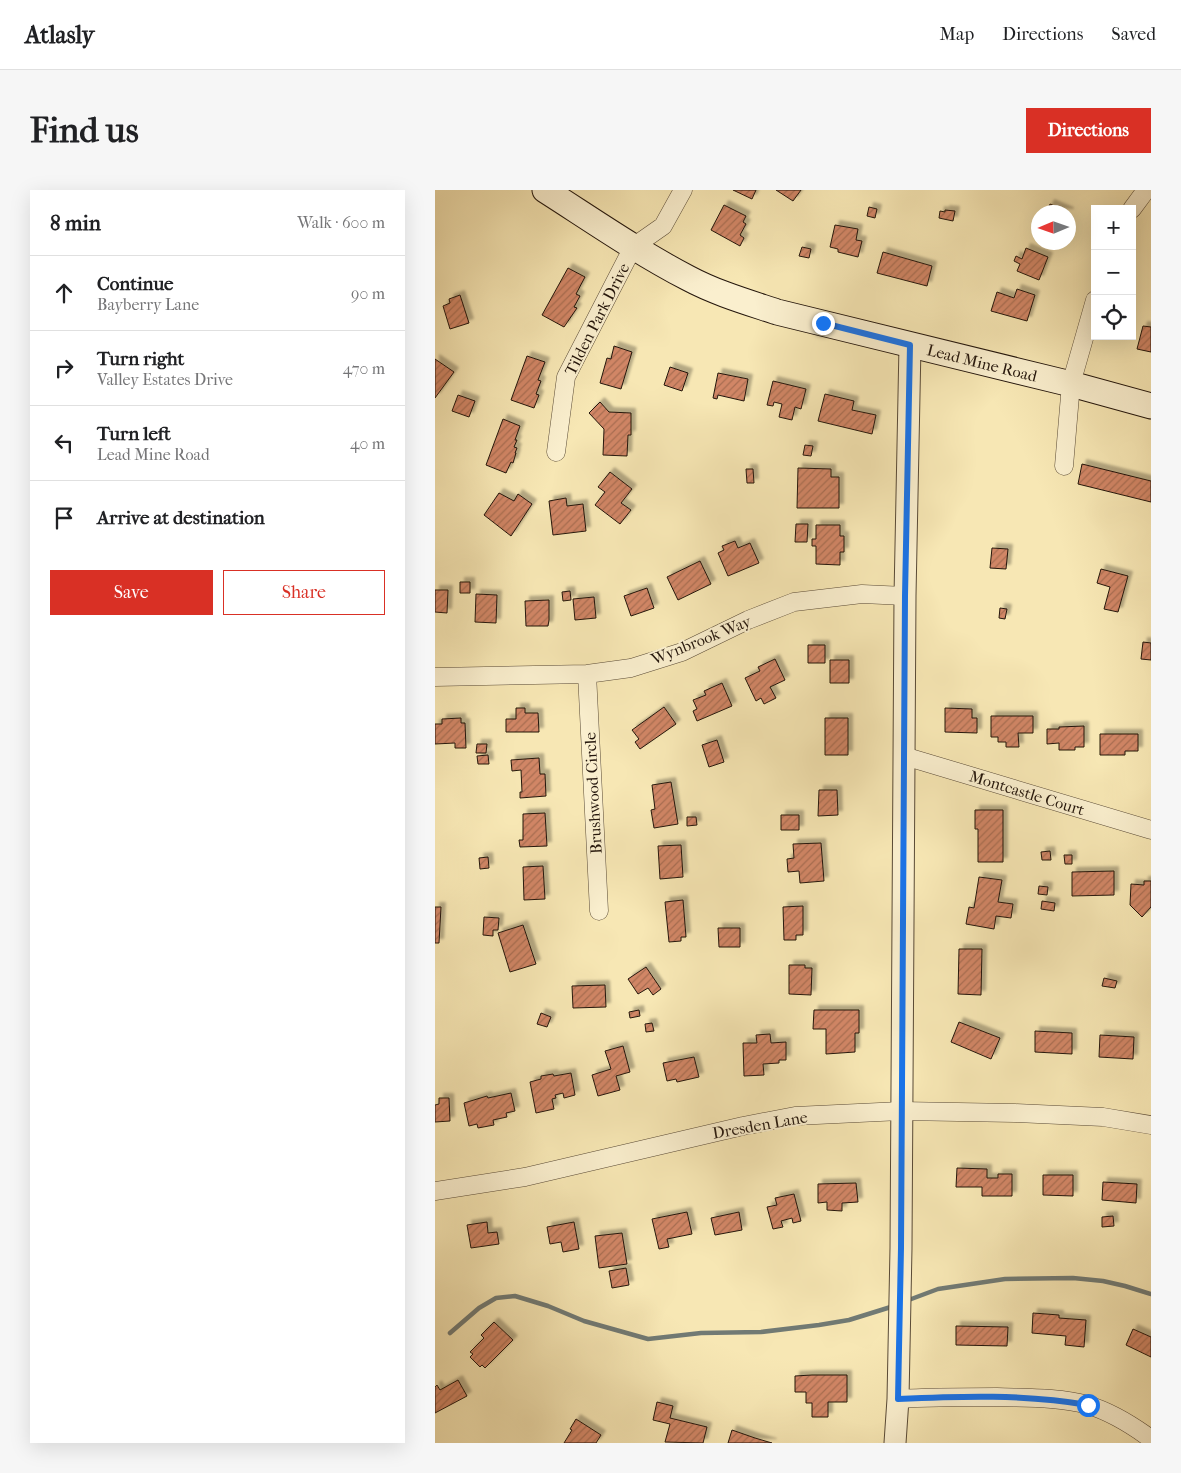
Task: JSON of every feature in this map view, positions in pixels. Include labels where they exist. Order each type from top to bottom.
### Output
[{"type":"main road","name":"Lead Mine Road","points":[[545,190],[633,247],[689,279],[732,298],[777,312],[1071,384],[1151,406]]},
{"type":"street","points":[[633,247],[663,226],[683,190]]},
{"type":"street","points":[[1135,205],[1146,190]]},
{"type":"street","name":"Tilden Park Drive","points":[[556,452],[567,377],[633,247]]},
{"type":"street","points":[[1064,466],[1071,384],[1091,314]]},
{"type":"street","points":[[895,1443],[898,1399],[901,1248],[905,596],[910,345]]},
{"type":"street","name":"Wynbrook Way","points":[[435,677],[587,674],[631,668],[682,652],[749,620],[794,602],[862,594],[905,596]]},
{"type":"street","name":"Brushwood Circle","points":[[587,674],[599,911]]},
{"type":"street","name":"Montcastle Court","points":[[904,756],[1151,830]]},
{"type":"street","name":"Dresden Lane","points":[[435,1191],[525,1177],[743,1126],[795,1116],[901,1112],[1015,1112],[1103,1117],[1151,1125]]},
{"type":"street","points":[[898,1399],[940,1397],[1057,1400],[1088,1405],[1111,1414],[1151,1439]]},
{"type":"building","points":[[733,190],[756,190],[752,199]]},
{"type":"building","points":[[776,190],[801,190],[793,201]]},
{"type":"building","points":[[724,205],[746,216],[743,222],[746,224],[740,235],[744,238],[740,246],[711,230]]},
{"type":"building","points":[[869,207],[877,209],[875,218],[867,216]]},
{"type":"building","points":[[945,210],[955,211],[953,221],[939,218],[940,211],[945,212]]},
{"type":"building","points":[[835,225],[858,229],[856,240],[862,241],[858,257],[838,252],[838,249],[830,247]]},
{"type":"building","points":[[802,247],[811,249],[809,258],[799,256]]},
{"type":"building","points":[[1026,248],[1048,257],[1039,280],[1017,271],[1020,264],[1014,261],[1016,256],[1022,259]]},
{"type":"building","points":[[883,252],[932,266],[927,286],[877,273]]},
{"type":"building","points":[[568,268],[585,277],[576,294],[580,296],[574,307],[577,308],[564,327],[542,315]]},
{"type":"building","points":[[1017,289],[1035,295],[1027,321],[991,311],[997,292],[1014,298]]},
{"type":"building","points":[[460,295],[469,323],[450,329],[443,306],[450,303],[449,299]]},
{"type":"building","points":[[1143,326],[1151,327],[1151,352],[1137,349]]},
{"type":"building","points":[[614,346],[632,352],[621,389],[600,383],[607,358],[611,359]]},
{"type":"building","points":[[527,356],[545,362],[538,380],[541,381],[536,394],[539,395],[534,408],[511,400]]},
{"type":"building","points":[[435,359],[454,372],[435,398]]},
{"type":"building","points":[[670,367],[688,373],[682,391],[664,385]]},
{"type":"building","points":[[718,373],[748,379],[744,401],[718,395],[717,399],[713,398]]},
{"type":"building","points":[[773,381],[806,389],[801,409],[795,407],[792,420],[779,417],[782,404],[774,402],[773,406],[767,405]]},
{"type":"building","points":[[825,394],[854,401],[852,410],[876,415],[872,434],[818,421]]},
{"type":"building","points":[[458,395],[475,401],[469,417],[452,411]]},
{"type":"building","points":[[600,402],[609,412],[631,413],[631,435],[628,435],[627,456],[603,455],[604,429],[589,413]]},
{"type":"building","points":[[503,419],[520,426],[515,440],[517,440],[514,447],[517,448],[516,453],[513,463],[511,462],[506,473],[486,465]]},
{"type":"building","points":[[805,445],[813,446],[811,456],[803,455]]},
{"type":"building","points":[[1082,464],[1151,481],[1151,502],[1078,484]]},
{"type":"building","points":[[798,468],[831,469],[831,477],[839,477],[839,508],[797,508]]},
{"type":"building","points":[[746,469],[753,469],[754,483],[747,483]]},
{"type":"building","points":[[610,472],[632,489],[621,503],[631,510],[620,524],[595,505],[605,492],[598,487]]},
{"type":"building","points":[[499,493],[514,501],[518,494],[532,504],[511,536],[484,515]]},
{"type":"building","points":[[566,498],[567,506],[583,504],[586,531],[553,535],[549,501]]},
{"type":"building","points":[[796,524],[808,524],[807,542],[795,542]]},
{"type":"building","points":[[816,525],[840,525],[840,536],[844,536],[844,552],[840,552],[840,565],[816,564],[816,546],[812,546],[812,539],[816,539]]},
{"type":"building","points":[[735,541],[738,548],[750,543],[759,563],[728,576],[718,553],[724,550],[722,546]]},
{"type":"building","points":[[992,548],[1008,549],[1006,569],[990,568]]},
{"type":"building","points":[[700,561],[711,584],[678,600],[667,577]]},
{"type":"building","points":[[1101,569],[1128,576],[1118,612],[1104,609],[1110,587],[1097,583]]},
{"type":"building","points":[[460,582],[470,582],[470,593],[460,593]]},
{"type":"building","points":[[647,588],[654,608],[631,616],[624,596]]},
{"type":"building","points":[[435,590],[448,590],[447,613],[435,612]]},
{"type":"building","points":[[570,591],[571,600],[563,601],[562,592]]},
{"type":"building","points":[[476,594],[497,595],[496,623],[475,622]]},
{"type":"building","points":[[594,597],[596,618],[575,620],[573,599]]},
{"type":"building","points":[[549,600],[548,626],[526,626],[525,601]]},
{"type":"building","points":[[1000,608],[1007,609],[1005,619],[999,618]]},
{"type":"building","points":[[1143,642],[1151,643],[1151,660],[1141,659]]},
{"type":"building","points":[[808,645],[825,645],[825,663],[808,663]]},
{"type":"building","points":[[775,659],[785,680],[770,687],[776,698],[764,704],[761,698],[756,701],[745,678],[760,671],[758,667]]},
{"type":"building","points":[[830,660],[849,660],[849,683],[830,683]]},
{"type":"building","points":[[722,683],[732,706],[697,721],[693,711],[697,709],[693,700],[706,695],[704,691]]},
{"type":"building","points":[[664,707],[676,724],[640,749],[635,742],[639,739],[632,730]]},
{"type":"building","points":[[516,708],[525,708],[525,713],[538,713],[539,732],[506,732],[506,719],[516,719]]},
{"type":"building","points":[[945,708],[972,709],[972,718],[977,718],[977,733],[945,732]]},
{"type":"building","points":[[991,716],[1033,716],[1033,733],[1018,733],[1019,747],[1006,747],[1006,742],[998,742],[998,737],[991,737]]},
{"type":"building","points":[[461,718],[461,723],[465,723],[466,748],[455,748],[455,743],[435,744],[435,724],[442,724],[442,719]]},
{"type":"building","points":[[825,718],[848,718],[848,755],[825,755]]},
{"type":"building","points":[[1084,726],[1084,747],[1075,747],[1075,750],[1059,750],[1059,743],[1047,744],[1047,729]]},
{"type":"building","points":[[1100,734],[1138,734],[1138,751],[1125,751],[1125,755],[1100,755]]},
{"type":"building","points":[[717,740],[724,762],[709,767],[702,745]]},
{"type":"building","points":[[477,744],[487,744],[486,753],[476,753]]},
{"type":"building","points":[[488,755],[489,764],[478,764],[477,756]]},
{"type":"building","points":[[539,758],[540,774],[545,774],[546,796],[520,798],[520,792],[522,792],[521,770],[512,771],[511,760]]},
{"type":"building","points":[[671,782],[678,824],[654,828],[651,810],[655,809],[652,785]]},
{"type":"building","points":[[819,790],[837,790],[838,815],[818,816]]},
{"type":"building","points":[[975,810],[1003,810],[1003,862],[978,862],[978,829],[975,829]]},
{"type":"building","points":[[545,813],[547,846],[520,847],[519,840],[523,840],[523,814]]},
{"type":"building","points":[[781,815],[799,815],[799,830],[781,830]]},
{"type":"building","points":[[687,817],[696,817],[697,825],[687,826]]},
{"type":"building","points":[[821,843],[824,881],[800,883],[799,871],[788,872],[787,859],[794,858],[793,844]]},
{"type":"building","points":[[681,845],[683,877],[660,879],[658,846]]},
{"type":"building","points":[[1050,851],[1051,860],[1042,860],[1041,852]]},
{"type":"building","points":[[1064,855],[1072,855],[1072,864],[1065,864]]},
{"type":"building","points":[[488,857],[489,868],[480,869],[479,858]]},
{"type":"building","points":[[543,866],[545,899],[524,900],[523,867]]},
{"type":"building","points":[[1114,871],[1114,895],[1072,896],[1072,872]]},
{"type":"building","points":[[979,877],[1002,880],[998,902],[1013,904],[1011,918],[996,916],[994,929],[966,924],[969,907],[974,908]]},
{"type":"building","points":[[1144,881],[1151,881],[1151,907],[1142,917],[1130,905],[1131,884],[1144,885]]},
{"type":"building","points":[[1039,886],[1048,887],[1047,895],[1038,894]]},
{"type":"building","points":[[683,900],[686,937],[681,937],[681,941],[669,942],[665,902]]},
{"type":"building","points":[[1042,901],[1055,903],[1054,911],[1041,909]]},
{"type":"building","points":[[803,906],[803,935],[796,935],[796,940],[784,940],[783,907]]},
{"type":"building","points":[[435,907],[441,907],[439,943],[435,943]]},
{"type":"building","points":[[484,917],[499,918],[498,930],[493,930],[493,936],[483,935]]},
{"type":"building","points":[[523,925],[536,964],[510,972],[498,933]]},
{"type":"building","points":[[718,928],[740,928],[740,947],[719,947]]},
{"type":"building","points":[[959,949],[982,949],[981,995],[958,994]]},
{"type":"building","points":[[789,965],[805,965],[805,968],[812,968],[811,995],[789,994]]},
{"type":"building","points":[[646,967],[661,989],[653,995],[648,988],[638,994],[628,979]]},
{"type":"building","points":[[1104,978],[1117,981],[1115,988],[1102,986]]},
{"type":"building","points":[[605,985],[606,1007],[573,1008],[572,986]]},
{"type":"building","points":[[639,1010],[640,1016],[630,1018],[629,1012]]},
{"type":"building","points":[[814,1010],[859,1010],[859,1033],[855,1033],[855,1052],[826,1054],[826,1029],[813,1029]]},
{"type":"building","points":[[541,1013],[551,1017],[547,1027],[537,1024]]},
{"type":"building","points":[[959,1022],[1000,1038],[991,1059],[951,1042]]},
{"type":"building","points":[[652,1023],[654,1031],[646,1032],[645,1024]]},
{"type":"building","points":[[1035,1031],[1072,1033],[1072,1054],[1035,1052]]},
{"type":"building","points":[[770,1034],[771,1043],[786,1042],[786,1060],[779,1060],[779,1063],[763,1064],[764,1075],[744,1076],[743,1043],[757,1043],[756,1035]]},
{"type":"building","points":[[1100,1035],[1134,1037],[1133,1059],[1099,1057]]},
{"type":"building","points":[[623,1046],[630,1072],[616,1076],[620,1090],[598,1096],[592,1075],[611,1069],[605,1051]]},
{"type":"building","points":[[694,1057],[699,1077],[677,1082],[676,1079],[667,1081],[663,1063]]},
{"type":"building","points":[[571,1073],[575,1095],[564,1098],[563,1093],[555,1095],[556,1098],[552,1099],[554,1109],[536,1113],[530,1082],[541,1079],[541,1076]]},
{"type":"building","points":[[511,1093],[515,1111],[506,1113],[507,1117],[493,1120],[494,1125],[478,1128],[477,1124],[469,1126],[464,1103],[487,1096],[488,1098]]},
{"type":"building","points":[[439,1098],[449,1098],[450,1121],[435,1122],[435,1105],[439,1104]]},
{"type":"building","points":[[957,1168],[987,1169],[987,1178],[998,1178],[998,1174],[1012,1174],[1012,1196],[982,1196],[982,1187],[956,1187]]},
{"type":"building","points":[[1043,1175],[1073,1175],[1073,1196],[1043,1195]]},
{"type":"building","points":[[1103,1182],[1137,1184],[1136,1203],[1102,1200]]},
{"type":"building","points":[[856,1183],[858,1202],[842,1203],[842,1211],[827,1210],[827,1202],[818,1203],[818,1184]]},
{"type":"building","points":[[794,1194],[801,1221],[793,1223],[792,1218],[781,1221],[783,1227],[773,1229],[767,1207],[777,1205],[775,1198]]},
{"type":"building","points":[[687,1212],[692,1234],[667,1239],[669,1247],[659,1249],[652,1219]]},
{"type":"building","points":[[739,1212],[742,1230],[715,1235],[711,1218]]},
{"type":"building","points":[[1113,1216],[1114,1226],[1102,1227],[1102,1217]]},
{"type":"building","points":[[487,1222],[488,1233],[497,1232],[499,1244],[471,1248],[467,1225]]},
{"type":"building","points":[[574,1222],[579,1249],[563,1252],[561,1242],[550,1244],[547,1227]]},
{"type":"building","points":[[622,1233],[627,1264],[599,1268],[595,1236]]},
{"type":"building","points":[[626,1268],[629,1285],[612,1288],[609,1271]]},
{"type":"building","points":[[1033,1313],[1059,1315],[1059,1318],[1086,1320],[1084,1347],[1065,1345],[1066,1336],[1032,1333]]},
{"type":"building","points":[[494,1322],[513,1340],[485,1368],[482,1365],[480,1367],[470,1357],[473,1354],[470,1352],[484,1338],[481,1335]]},
{"type":"building","points":[[956,1326],[1008,1327],[1007,1346],[956,1345]]},
{"type":"building","points":[[1133,1329],[1151,1337],[1151,1357],[1126,1345]]},
{"type":"building","points":[[847,1375],[847,1402],[828,1402],[828,1417],[812,1417],[812,1403],[806,1403],[806,1392],[795,1392],[795,1376]]},
{"type":"building","points":[[458,1380],[467,1396],[435,1413],[435,1387],[437,1385],[440,1390]]},
{"type":"building","points":[[657,1402],[673,1406],[670,1418],[707,1427],[703,1443],[665,1442],[670,1424],[653,1420]]},
{"type":"building","points":[[576,1419],[601,1435],[596,1443],[564,1443]]},
{"type":"building","points":[[732,1430],[755,1438],[772,1443],[728,1443]]},
{"type":"waterway","points":[[906,1301],[938,1289],[1005,1279],[1073,1278],[1103,1281],[1151,1294]]},
{"type":"waterway","points":[[450,1333],[479,1308],[496,1298],[515,1296],[548,1306],[584,1321],[648,1339],[701,1333],[761,1332],[819,1325],[849,1320],[894,1306]]},
{"type":"route","points":[[823,323],[910,345],[905,596],[901,1248],[898,1399],[940,1397],[1026,1398],[1088,1405]]}]
